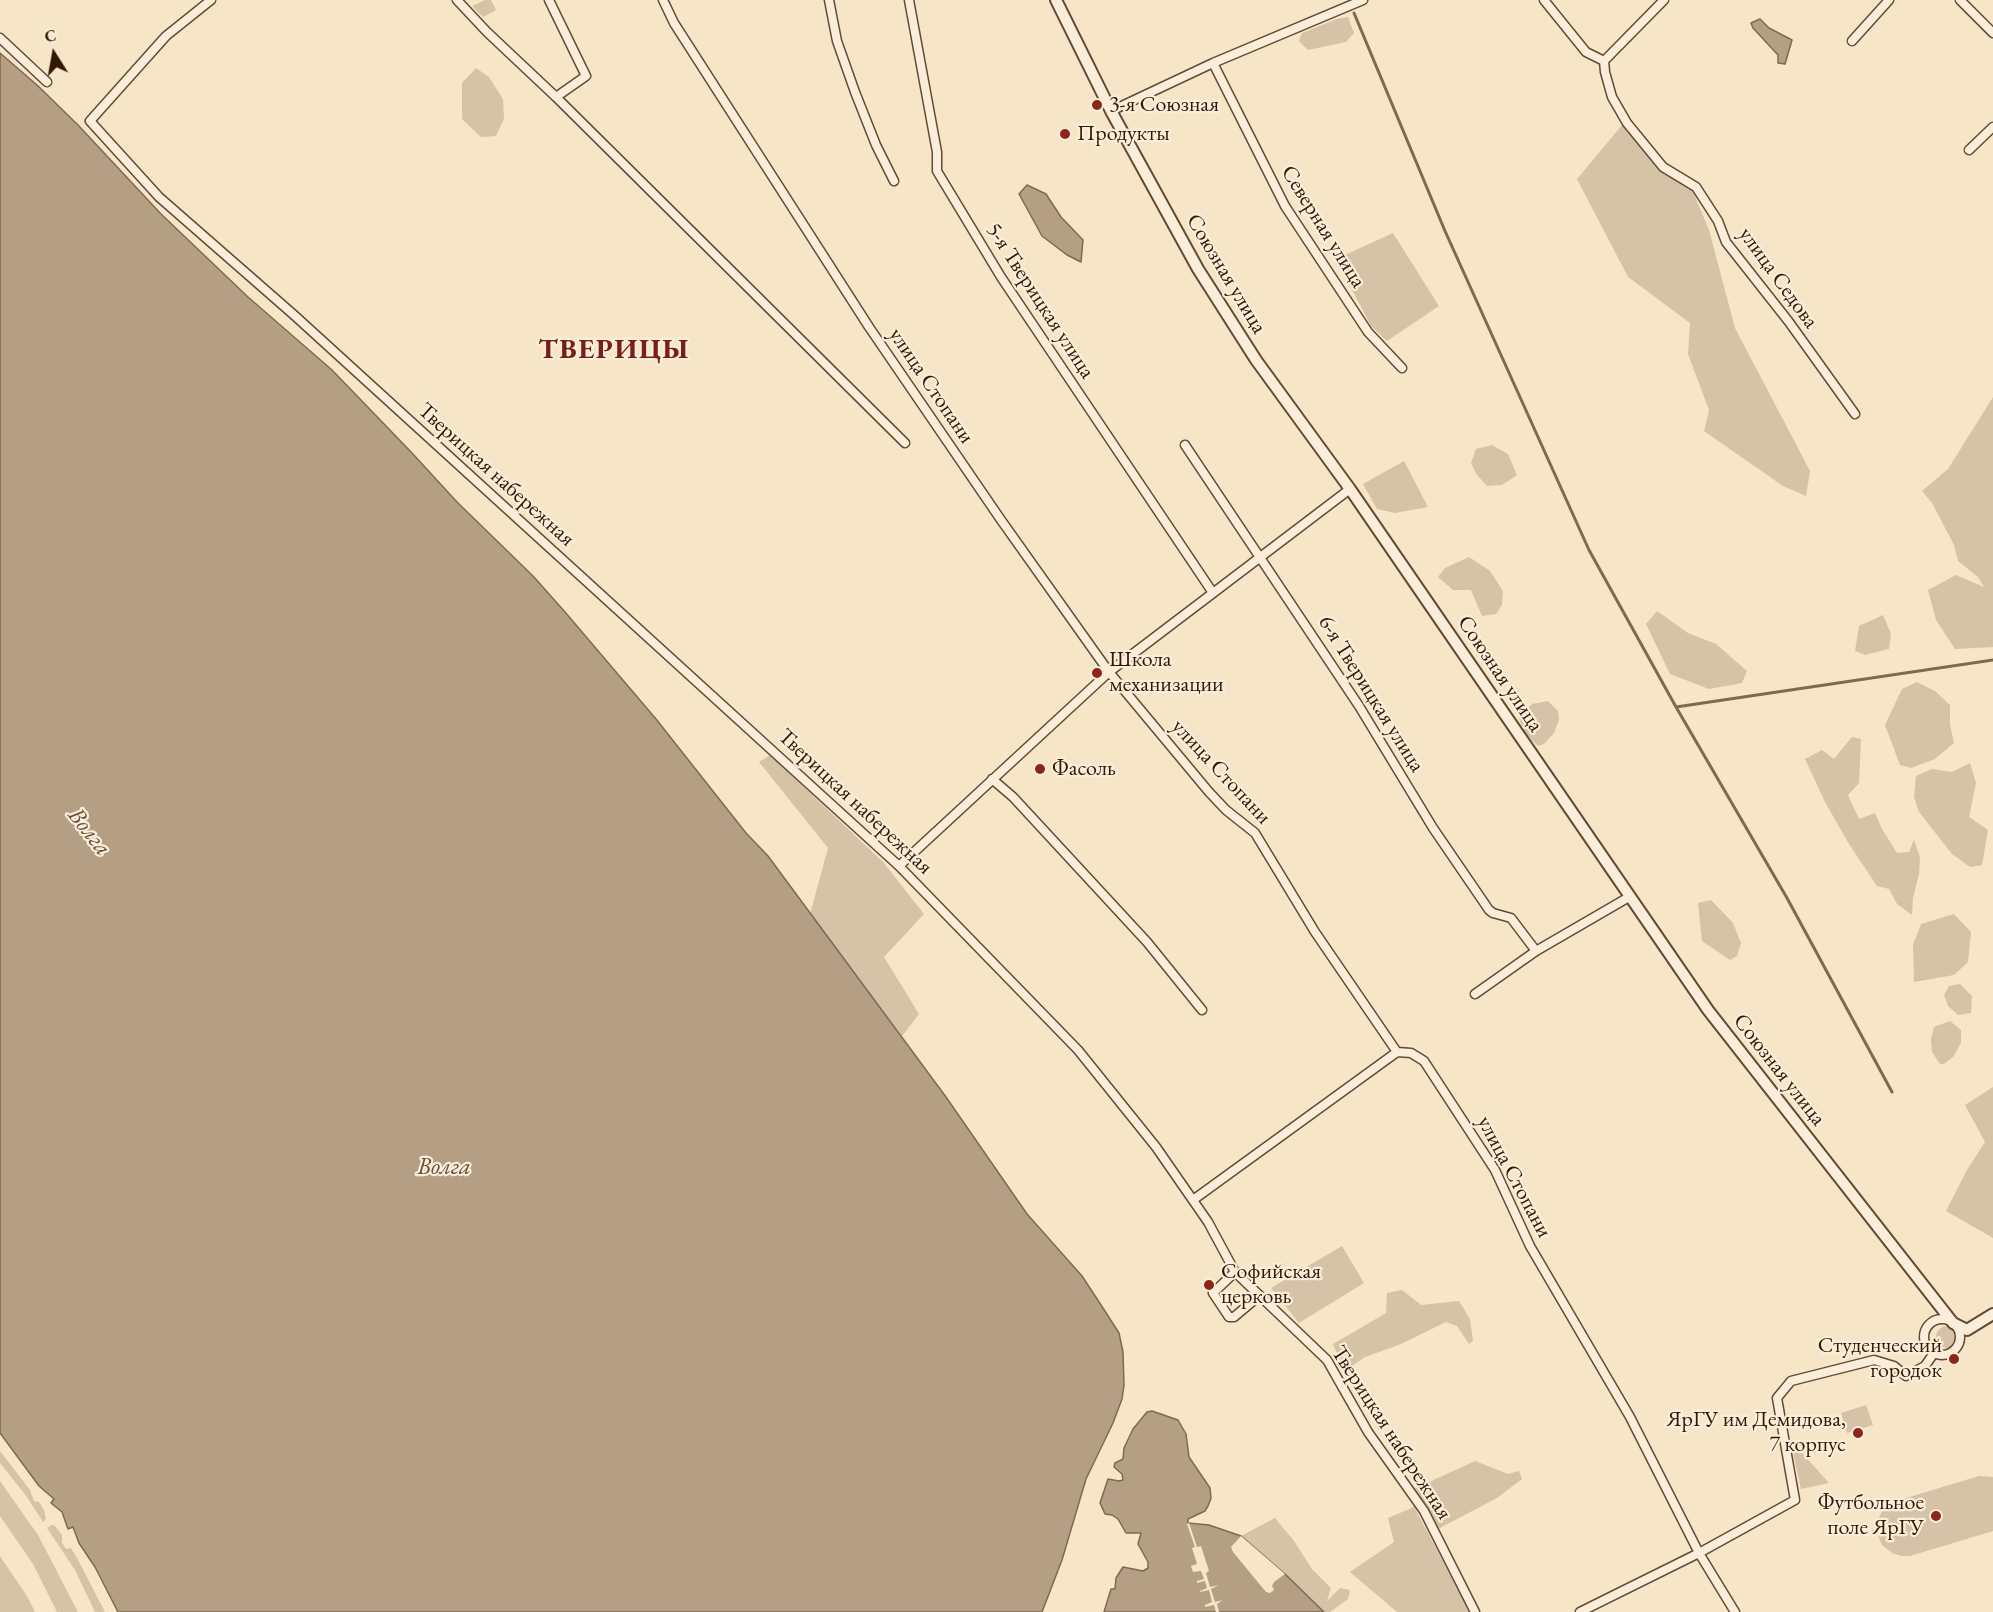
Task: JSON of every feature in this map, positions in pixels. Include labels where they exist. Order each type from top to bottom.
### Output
[{"type":"street","name":"Тверицкая набережная","points":[[211,0],[166,36],[90,121],[159,197],[294,315],[899,866],[1078,1050],[1156,1147],[1208,1222],[1235,1272],[1327,1360],[1368,1432],[1424,1511],[1475,1612]]},
{"type":"street","points":[[457,0],[905,443]]},
{"type":"street","points":[[549,0],[586,76],[556,97]]},
{"type":"street","name":"улица Стопани","points":[[663,0],[674,23],[868,327],[1109,672],[1209,792],[1226,810],[1256,833],[1315,932],[1397,1052],[1411,1053],[1424,1060],[1495,1170],[1530,1246],[1630,1416],[1699,1553],[1735,1612]]},
{"type":"street","points":[[829,0],[837,41],[855,92],[876,145],[894,181]]},
{"type":"street","name":"5-я Тверицкая улица","points":[[909,0],[937,152],[937,171],[1001,277],[1213,593]]},
{"type":"street","name":"Союзная улица","points":[[1056,0],[1111,111],[1198,269],[1256,360],[1350,489],[1708,1010],[1963,1334]]},
{"type":"street","points":[[1111,111],[1213,63],[1363,0]]},
{"type":"street","points":[[1544,0],[1586,52],[1604,61],[1664,0]]},
{"type":"street","points":[[1852,41],[1889,0]]},
{"type":"street","points":[[1960,0],[1993,33]]},
{"type":"street","points":[[0,38],[47,82]]},
{"type":"street","name":"улица Седова","points":[[1604,61],[1612,98],[1627,123],[1663,167],[1696,187],[1718,221],[1726,242],[1789,322],[1855,414]]},
{"type":"street","name":"Северная улица","points":[[1213,63],[1285,206],[1368,332],[1402,368]]},
{"type":"street","points":[[1969,150],[1993,127]]},
{"type":"street","name":"6-я Тверицкая улица","points":[[1185,445],[1359,706],[1433,828],[1489,910],[1510,918],[1536,951]]},
{"type":"street","points":[[899,866],[1109,672],[1350,489]]},
{"type":"street","points":[[992,779],[1013,797],[1147,942],[1202,1010]]},
{"type":"street","points":[[1475,994],[1536,951],[1629,897]]},
{"type":"street","points":[[1193,1200],[1397,1052]]},
{"type":"street","points":[[1235,1272],[1213,1293],[1229,1317],[1234,1317],[1259,1296]]},
{"type":"street","points":[[1953,1323],[1937,1320],[1927,1328],[1926,1345],[1934,1353],[1946,1355],[1951,1353],[1959,1344],[1963,1334],[1993,1314]]},
{"type":"street","points":[[1580,1612],[1699,1553],[1795,1500],[1777,1398],[1791,1382],[1874,1360],[1894,1366],[1906,1376],[1925,1366],[1934,1353]]},
{"type":"shaded area","points":[[485,0],[491,0],[496,10],[483,17],[472,6]]},
{"type":"shaded area","points":[[1348,17],[1354,33],[1346,42],[1308,50],[1299,41],[1302,33]]},
{"type":"shaded area","points":[[476,68],[489,77],[503,99],[504,119],[496,136],[481,137],[462,119],[462,83]]},
{"type":"shaded area","points":[[1623,124],[1658,169],[1692,189],[1709,230],[1735,328],[1810,471],[1806,496],[1783,486],[1704,431],[1709,410],[1688,354],[1690,323],[1628,277],[1577,179]]},
{"type":"shaded area","points":[[1393,233],[1439,306],[1387,341],[1371,326],[1336,259]]},
{"type":"shaded area","points":[[1993,397],[1993,647],[1955,649],[1936,620],[1928,590],[1956,575],[1984,587],[1978,577],[1958,561],[1954,545],[1932,503],[1922,491],[1948,469]]},
{"type":"shaded area","points":[[1492,445],[1508,454],[1517,475],[1502,485],[1487,486],[1477,475],[1471,463],[1476,449]]},
{"type":"shaded area","points":[[1404,461],[1428,507],[1395,513],[1377,509],[1363,484]]},
{"type":"shaded area","points":[[1469,557],[1490,571],[1503,591],[1502,605],[1496,614],[1482,616],[1471,590],[1453,590],[1438,577],[1445,568]]},
{"type":"shaded area","points":[[1657,611],[1688,633],[1716,644],[1747,671],[1742,683],[1709,689],[1670,674],[1646,624]]},
{"type":"shaded area","points":[[1883,615],[1891,634],[1889,649],[1865,655],[1855,651],[1859,626]]},
{"type":"shaded area","points":[[1917,682],[1935,691],[1950,705],[1950,725],[1954,743],[1935,759],[1911,768],[1900,765],[1885,725],[1902,689]]},
{"type":"shaded area","points":[[1548,701],[1558,711],[1559,720],[1554,733],[1544,744],[1538,746],[1524,732],[1519,718],[1532,704]]},
{"type":"shaded area","points":[[1852,737],[1861,739],[1859,783],[1848,795],[1859,819],[1875,813],[1897,853],[1909,852],[1914,840],[1920,857],[1912,915],[1897,904],[1889,889],[1877,886],[1825,802],[1805,759],[1822,750],[1834,759]]},
{"type":"shaded area","points":[[770,755],[883,862],[924,914],[884,957],[919,1014],[902,1036],[810,914],[828,848],[759,762]]},
{"type":"shaded area","points":[[1970,763],[1976,783],[1969,817],[1988,830],[1982,865],[1970,867],[1952,854],[1919,812],[1914,797],[1916,776],[1932,769],[1952,772]]},
{"type":"shaded area","points":[[1711,900],[1733,923],[1741,943],[1737,956],[1730,960],[1702,941],[1698,903]]},
{"type":"shaded area","points":[[1954,914],[1971,932],[1968,962],[1954,975],[1914,982],[1913,945],[1921,924]]},
{"type":"shaded area","points":[[1960,984],[1972,996],[1971,1013],[1958,1015],[1948,1006],[1944,995],[1949,986]]},
{"type":"shaded area","points":[[1950,1021],[1961,1030],[1961,1043],[1953,1057],[1944,1064],[1940,1064],[1932,1052],[1931,1039],[1934,1027]]},
{"type":"shaded area","points":[[1993,1087],[1993,1238],[1946,1211],[1967,1170],[1985,1142],[1965,1105]]},
{"type":"shaded area","points":[[1342,1246],[1364,1283],[1299,1323],[1271,1288]]},
{"type":"shaded area","points":[[1402,1290],[1421,1305],[1459,1301],[1470,1319],[1473,1341],[1469,1344],[1457,1326],[1446,1322],[1401,1344],[1365,1357],[1352,1366],[1343,1368],[1333,1344],[1386,1313],[1387,1293]]},
{"type":"shaded area","points":[[1943,1326],[1951,1326],[1958,1333],[1958,1341],[1951,1348],[1943,1348],[1936,1341],[1936,1333]]},
{"type":"shaded area","points":[[1866,1405],[1873,1425],[1847,1433],[1841,1413]]},
{"type":"shaded area","points":[[1794,1444],[1829,1483],[1801,1489],[1792,1448]]},
{"type":"shaded area","points":[[0,1451],[30,1490],[34,1501],[39,1502],[44,1510],[46,1519],[43,1522],[0,1463]]},
{"type":"shaded area","points":[[1475,1461],[1508,1474],[1519,1471],[1522,1479],[1497,1498],[1438,1529],[1414,1489]]},
{"type":"shaded area","name":"Футбольное поле ЯрГУ","points":[[1979,1476],[1993,1477],[1993,1531],[1910,1556],[1892,1553],[1882,1545],[1877,1533],[1877,1522],[1888,1505]]},
{"type":"shaded area","points":[[0,1481],[38,1535],[78,1612],[57,1612],[33,1564],[0,1516]]},
{"type":"shaded area","points":[[1414,1507],[1470,1612],[1397,1612],[1350,1572],[1394,1542],[1388,1518]]},
{"type":"shaded area","points":[[1275,1518],[1294,1541],[1312,1569],[1331,1588],[1327,1601],[1340,1588],[1350,1590],[1348,1599],[1330,1612],[1324,1612],[1241,1536]]},
{"type":"shaded area","points":[[52,1525],[62,1535],[62,1543],[66,1549],[71,1548],[105,1612],[95,1612],[75,1570],[47,1528]]},
{"type":"shaded area","points":[[0,1556],[27,1596],[35,1612],[0,1612]]},
{"type":"water","points":[[1760,19],[1769,28],[1792,40],[1785,64],[1778,63],[1778,55],[1753,28],[1751,23]]},
{"type":"water","name":"Волга","points":[[0,53],[78,125],[161,214],[248,297],[332,370],[457,502],[533,576],[565,612],[656,719],[746,833],[768,856],[946,1097],[1027,1214],[1082,1276],[1119,1333],[1123,1352],[1124,1385],[1122,1399],[1113,1423],[1086,1479],[1062,1560],[1042,1612],[118,1612],[95,1567],[79,1543],[73,1527],[68,1529],[62,1512],[51,1503],[54,1499],[39,1486],[0,1433]]},
{"type":"water","points":[[1027,185],[1046,194],[1061,217],[1083,240],[1081,262],[1067,255],[1042,236],[1019,194]]},
{"type":"water","points":[[1152,1411],[1178,1420],[1186,1434],[1189,1457],[1210,1488],[1211,1498],[1205,1511],[1188,1519],[1188,1523],[1209,1525],[1241,1536],[1324,1612],[1104,1612],[1111,1589],[1115,1589],[1116,1578],[1123,1567],[1143,1571],[1148,1568],[1148,1562],[1138,1544],[1141,1533],[1126,1533],[1118,1519],[1105,1514],[1100,1503],[1108,1479],[1123,1480],[1122,1474],[1114,1467],[1115,1463],[1123,1459],[1124,1448],[1133,1429],[1147,1412]]},
{"type":"pier","points":[[1189,1523],[1197,1547],[1201,1546],[1209,1571],[1206,1573],[1210,1587],[1219,1585],[1211,1589],[1215,1602],[1223,1600],[1217,1604],[1219,1612],[1216,1612],[1214,1605],[1205,1607],[1212,1602],[1209,1590],[1200,1592],[1207,1588],[1205,1581],[1197,1583],[1204,1579],[1201,1571],[1193,1572],[1191,1566],[1197,1564],[1192,1548],[1195,1547],[1187,1524]]},
{"type":"pier","points":[[1241,1536],[1285,1574],[1274,1582],[1272,1586],[1274,1590],[1270,1593],[1266,1592],[1233,1552],[1231,1547]]},
{"type":"waterway","points":[[1354,13],[1445,231],[1589,550],[1676,707],[1787,898],[1892,1092]]},
{"type":"waterway","points":[[1676,707],[1993,660]]},
{"type":"place","name":"3-я Союзная","points":[[1097,105]]},
{"type":"place","name":"Продукты","points":[[1065,134]]},
{"type":"place","name":"Школа механизации","points":[[1097,673]]},
{"type":"place","name":"Фасоль","points":[[1040,769]]},
{"type":"place","name":"Софийская церковь","points":[[1209,1285]]},
{"type":"place","name":"Студенческий городок","points":[[1954,1359]]},
{"type":"place","name":"ЯрГУ им Демидова, 7 корпус","points":[[1858,1433]]},
{"type":"place","name":"Футбольное поле ЯрГУ","points":[[1936,1516]]},
{"type":"district","name":"ТВЕРИЦЫ","points":[[614,350]]}]
